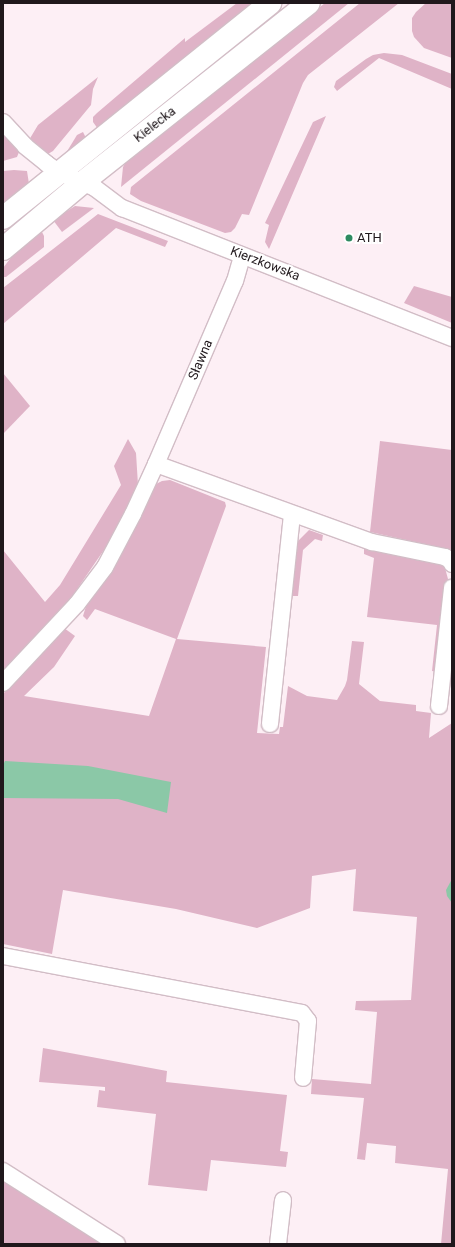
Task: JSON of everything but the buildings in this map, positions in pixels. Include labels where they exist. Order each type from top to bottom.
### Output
[{"type":"main road","name":"Kielecka","points":[[3,218],[270,3]]},
{"type":"main road","name":"Kielecka","points":[[3,249],[83,182],[309,3]]},
{"type":"street","name":"Kierzkowska","points":[[3,122],[33,154],[60,173],[83,182],[122,208],[452,338]]},
{"type":"street","name":"Sławna","points":[[3,683],[77,604],[105,567],[134,514],[235,281],[242,256]]},
{"type":"street","points":[[156,464],[292,515],[384,546],[445,557],[451,561],[452,564]]},
{"type":"street","points":[[270,724],[292,515]]},
{"type":"street","points":[[439,706],[452,588]]},
{"type":"street","points":[[3,956],[302,1013],[308,1021],[303,1078]]},
{"type":"street","points":[[3,1171],[117,1244]]},
{"type":"street","points":[[278,1244],[282,1200]]},
{"type":"shaded area","points":[[237,3],[254,3],[98,129],[93,122],[93,117],[97,113],[185,38],[185,42]]},
{"type":"shaded area","points":[[325,3],[349,3],[121,187],[123,167],[126,162]]},
{"type":"shaded area","points":[[360,3],[399,3],[308,75],[303,83],[249,215],[242,214],[235,228],[231,232],[225,233],[141,201],[130,194],[131,187]]},
{"type":"shaded area","points":[[426,3],[452,3],[452,58],[424,48],[414,37],[412,31],[412,18]]},
{"type":"shaded area","points":[[384,53],[402,55],[452,74],[452,89],[379,58],[337,91],[334,87],[336,81],[366,59],[373,55]]},
{"type":"shaded area","points":[[98,77],[93,89],[91,105],[53,151],[48,154],[29,140],[38,125]]},
{"type":"shaded area","points":[[326,116],[269,249],[265,242],[269,225],[265,223],[313,122]]},
{"type":"shaded area","points":[[83,132],[86,138],[66,153],[77,135]]},
{"type":"shaded area","points":[[3,133],[19,152],[17,157],[3,161]]},
{"type":"shaded area","points":[[3,171],[27,171],[29,184],[3,206]]},
{"type":"shaded area","points":[[75,206],[94,208],[62,232],[53,220]]},
{"type":"shaded area","points":[[98,214],[168,241],[165,247],[116,228],[3,324],[3,288]]},
{"type":"shaded area","points":[[41,230],[44,236],[44,247],[6,277],[3,277],[3,268],[16,251]]},
{"type":"shaded area","points":[[414,286],[452,297],[452,323],[404,303]]},
{"type":"shaded area","points":[[3,373],[30,406],[3,434]]},
{"type":"shaded area","points":[[128,439],[136,453],[138,485],[108,544],[71,598],[3,673],[3,550],[45,602],[60,585],[121,485],[114,466]]},
{"type":"shaded area","points":[[380,441],[452,450],[452,550],[370,532]]},
{"type":"shaded area","points":[[170,480],[225,502],[226,506],[177,639],[266,647],[257,733],[279,734],[280,727],[283,727],[288,686],[307,696],[337,700],[347,680],[352,641],[364,642],[359,684],[380,701],[416,705],[416,711],[431,713],[429,738],[452,723],[452,1244],[441,1244],[448,1169],[395,1163],[396,1146],[367,1143],[365,1160],[357,1159],[364,1098],[311,1094],[312,1079],[371,1084],[377,1012],[355,1010],[356,1001],[411,1000],[417,917],[353,911],[356,869],[312,876],[310,908],[257,928],[176,909],[63,890],[52,954],[3,944],[3,694],[64,628],[75,636],[54,667],[24,696],[149,716],[176,639],[95,609],[87,620],[83,616],[87,603],[156,484],[162,481]]},
{"type":"shaded area","points":[[309,530],[323,535],[322,541],[315,539],[303,550],[298,596],[292,596],[298,541]]},
{"type":"shaded area","points":[[364,546],[441,563],[445,568],[448,579],[437,672],[432,671],[437,625],[367,617],[374,558],[364,554]]},
{"type":"shaded area","points":[[5,761],[88,766],[171,782],[167,813],[118,799],[3,798],[3,765]]},
{"type":"shaded area","points":[[452,879],[452,903],[447,896],[446,890]]},
{"type":"shaded area","points":[[43,1048],[167,1071],[166,1082],[287,1095],[280,1151],[288,1152],[286,1167],[211,1160],[207,1191],[148,1185],[156,1114],[97,1107],[99,1090],[105,1091],[105,1087],[39,1082]]},
{"type":"shaded area","points":[[3,1180],[101,1244],[3,1244]]},
{"type":"place","name":"ATH","points":[[349,238]]}]
